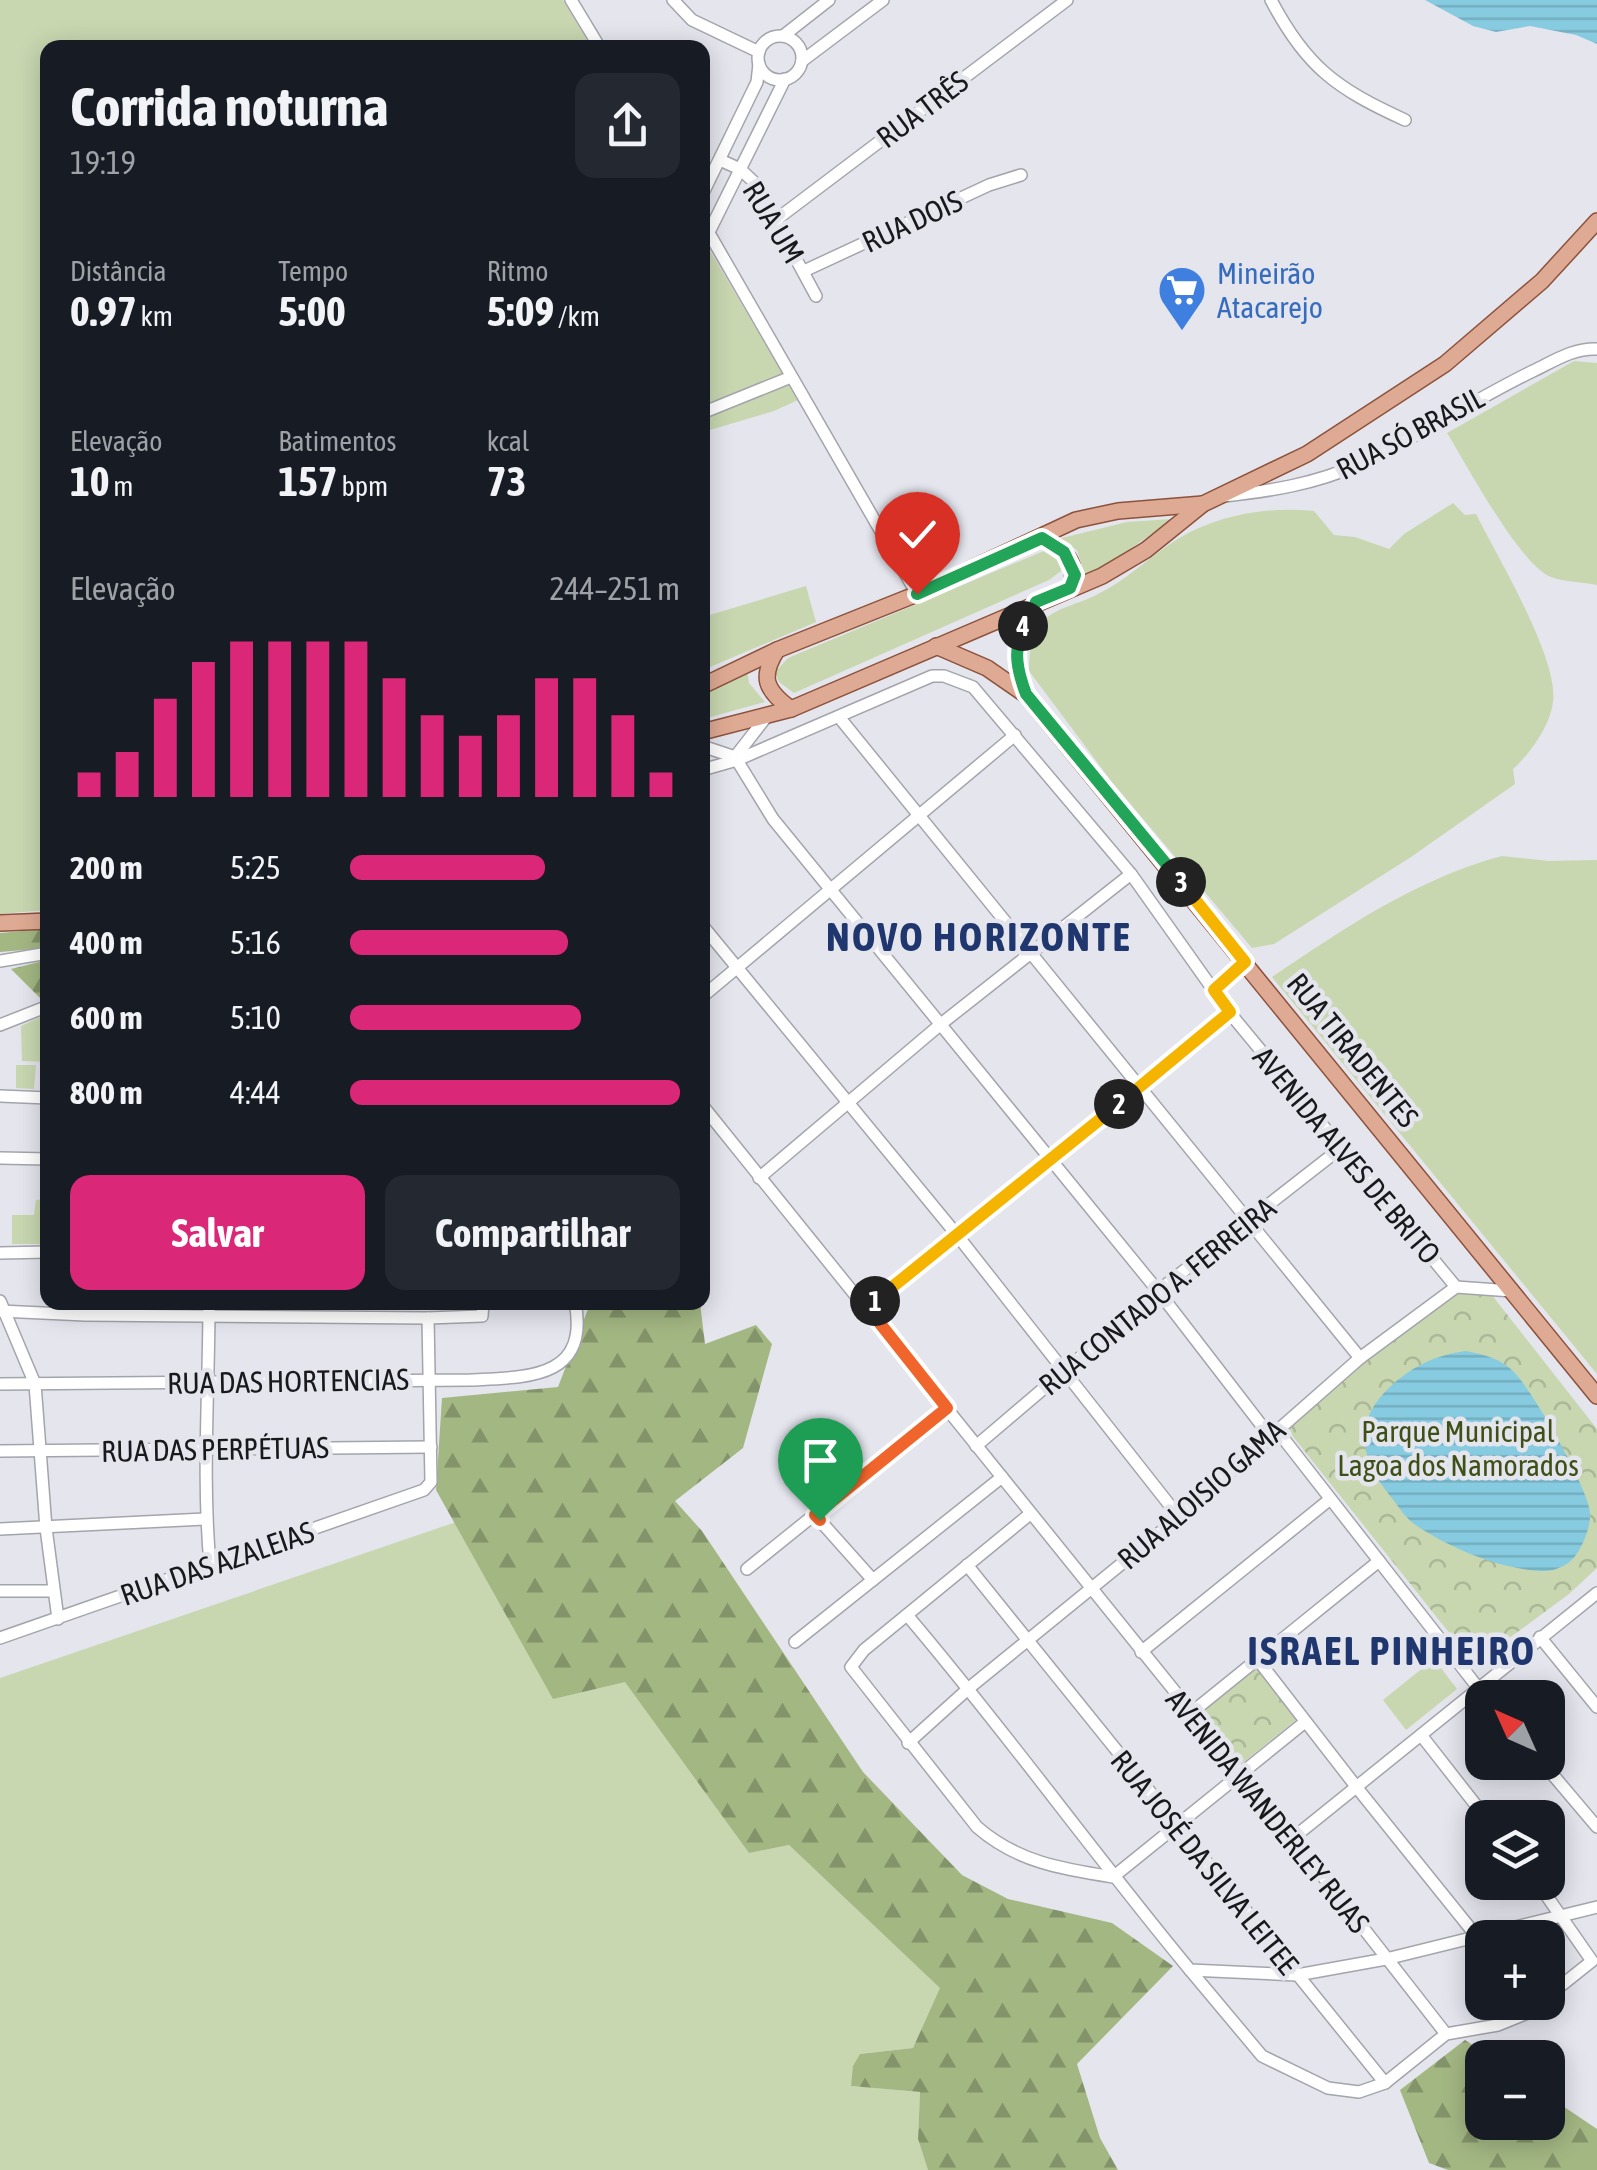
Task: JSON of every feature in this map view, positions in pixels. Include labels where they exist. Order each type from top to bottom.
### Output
[{"type":"main road","points":[[710,730],[791,709],[1102,576],[1146,550],[1210,500],[1308,454],[1445,364],[1542,281],[1597,222]]},
{"type":"main road","points":[[710,682],[777,650],[917,594],[1076,520],[1210,500]]},
{"type":"main road","points":[[1042,538],[1055,544],[1072,562],[1075,575],[1070,588]]},
{"type":"main road","name":"RUA TIRADENTES","points":[[1026,694],[1016,668],[1016,645],[1036,602]]},
{"type":"main road","name":"RUA TIRADENTES","points":[[936,646],[988,668],[1026,694],[1597,1396]]},
{"type":"main road","points":[[777,650],[766,677],[770,689],[791,709]]},
{"type":"main road","points":[[0,923],[40,921]]},
{"type":"street","points":[[571,0],[595,40]]},
{"type":"street","points":[[673,0],[692,20],[759,58],[770,77],[786,79]]},
{"type":"street","points":[[710,220],[786,79],[798,70],[802,60],[883,0]]},
{"type":"street","name":"RUA TRÊS","points":[[777,218],[1067,0]]},
{"type":"street","points":[[1270,0],[1302,53],[1322,71],[1370,104],[1405,120]]},
{"type":"street","points":[[710,179],[758,82],[759,58],[766,41],[783,36],[820,3]]},
{"type":"street","points":[[783,36],[799,45],[802,60]]},
{"type":"street","name":"RUA UM","points":[[720,160],[740,169],[755,183],[816,296]]},
{"type":"street","name":"RUA DOIS","points":[[804,271],[989,184],[1021,174]]},
{"type":"street","points":[[710,234],[917,594]]},
{"type":"street","name":"RUA SÓ BRASIL","points":[[1210,500],[1329,477],[1565,354],[1597,349]]},
{"type":"street","points":[[710,410],[791,377]]},
{"type":"street","name":"AVENIDA ALVES DE BRITO","points":[[710,767],[932,676],[973,686],[1131,874],[1230,1012],[1456,1287]]},
{"type":"street","points":[[736,758],[767,716]]},
{"type":"street","points":[[839,717],[1360,1358]]},
{"type":"street","points":[[710,990],[1015,735]]},
{"type":"street","points":[[710,749],[736,758],[774,819],[1472,1680]]},
{"type":"street","points":[[758,1178],[941,1024],[1131,874]]},
{"type":"street","points":[[710,935],[957,1236],[1179,1517]]},
{"type":"street","points":[[0,961],[40,954]]},
{"type":"street","points":[[1214,990],[1245,962]]},
{"type":"street","points":[[0,1025],[40,1009]]},
{"type":"street","points":[[867,1307],[1230,1012]]},
{"type":"street","points":[[0,1096],[40,1098]]},
{"type":"street","name":"AVENIDA WANDERLEY RUAS","points":[[710,1115],[1092,1587],[1446,2034]]},
{"type":"street","name":"RUA CONTADO A. FERREIRA","points":[[976,1446],[1158,1291],[1341,1148]]},
{"type":"street","points":[[0,1158],[40,1159]]},
{"type":"street","points":[[0,1253],[40,1252]]},
{"type":"street","points":[[1456,1287],[1512,1291]]},
{"type":"street","name":"RUA ALOISIO GAMA","points":[[908,1743],[969,1688],[1179,1517],[1360,1358],[1456,1287]]},
{"type":"street","points":[[40,1308],[2,1308],[35,1384],[46,1528],[58,1620]]},
{"type":"street","points":[[209,1310],[205,1519],[210,1564]]},
{"type":"street","points":[[233,1310],[428,1318],[476,1310]]},
{"type":"street","points":[[398,1310],[398,1317]]},
{"type":"street","name":"RUA DAS HORTENCIAS","points":[[0,1384],[470,1380],[532,1375],[556,1368],[569,1354],[576,1340],[577,1310]]},
{"type":"street","points":[[428,1318],[431,1447]]},
{"type":"street","points":[[747,1569],[947,1408]]},
{"type":"street","name":"RUA DAS PERPÉTUAS","points":[[0,1451],[431,1447]]},
{"type":"street","name":"RUA DAS AZALEIAS","points":[[0,1638],[424,1490],[431,1482],[431,1447]]},
{"type":"street","points":[[795,1642],[1002,1477]]},
{"type":"street","points":[[1141,1652],[1329,1500]]},
{"type":"street","points":[[1030,1514],[864,1650],[851,1667],[977,1827],[998,1845],[1049,1866],[1113,1877],[1306,1722]]},
{"type":"street","points":[[815,1515],[873,1580]]},
{"type":"street","points":[[0,1528],[205,1519]]},
{"type":"street","points":[[1191,1714],[1378,1561]]},
{"type":"street","name":"RUA JOSÉ DA SILVA LEITEE","points":[[967,1565],[1385,2083]]},
{"type":"street","points":[[0,1591],[53,1591]]},
{"type":"street","points":[[1496,1680],[1540,1638],[1597,1593]]},
{"type":"street","points":[[906,1615],[969,1688],[1113,1877],[1247,2041],[1280,2067],[1328,2088],[1359,2092],[1385,2083],[1446,2034],[1485,2028],[1501,2020]]},
{"type":"street","points":[[1540,1638],[1597,1707]]},
{"type":"street","points":[[1258,1660],[1465,1921]]},
{"type":"street","points":[[1293,1838],[1421,1735],[1465,1705]]},
{"type":"street","points":[[1421,1735],[1472,1800]]},
{"type":"street","points":[[1557,1780],[1597,1827]]},
{"type":"street","points":[[1551,1900],[1592,1961],[1565,1982]]},
{"type":"street","points":[[1545,1920],[1597,1907]]},
{"type":"street","points":[[1190,1970],[1296,1976],[1465,1942]]},
{"type":"green space","points":[[0,0],[563,0],[587,40],[40,40],[40,911],[0,914]]},
{"type":"green space","points":[[710,251],[798,400],[710,430]]},
{"type":"green space","points":[[1574,361],[1597,363],[1597,585],[1551,577],[1524,554],[1447,433]]},
{"type":"green space","points":[[1453,503],[1465,515],[1476,514],[1537,635],[1552,683],[1553,702],[1544,730],[1513,769],[1515,784],[1411,857],[1274,944],[1252,948],[1112,782],[1029,671],[1035,632],[1048,616],[1109,588],[1181,537],[1228,518],[1263,511],[1314,511],[1334,535],[1355,537],[1389,549],[1404,534]]},
{"type":"green space","points":[[1172,519],[1115,560],[1085,575],[1077,550],[1058,539],[1127,522]]},
{"type":"green space","points":[[1044,551],[1060,562],[1061,571],[1049,580],[794,693],[779,682],[775,672],[788,658]]},
{"type":"green space","points":[[806,586],[816,622],[710,667],[710,615]]},
{"type":"green space","points":[[747,669],[749,683],[765,702],[710,717],[710,688]]},
{"type":"green space","points":[[1502,856],[1549,861],[1597,860],[1597,1374],[1272,977],[1411,891]]},
{"type":"green space","points":[[40,930],[40,949],[0,952],[0,933]]},
{"type":"green space","points":[[40,962],[40,998],[11,969]]},
{"type":"green space","points":[[40,1017],[40,1062],[22,1061],[21,1026]]},
{"type":"green space","points":[[16,1065],[36,1065],[34,1089],[16,1088]]},
{"type":"green space","points":[[36,1200],[40,1200],[40,1244],[12,1244],[12,1215],[34,1215]]},
{"type":"green space","name":"Parque Municipal Lagoa dos Namorados","points":[[1453,1294],[1491,1294],[1597,1429],[1597,1568],[1569,1594],[1474,1664],[1287,1429],[1393,1338]]},
{"type":"green space","points":[[588,1310],[701,1310],[705,1344],[756,1325],[772,1344],[743,1448],[675,1501],[702,1531],[863,1772],[962,1875],[1008,1899],[1112,1923],[1173,1966],[1077,2064],[1100,2138],[1118,2170],[928,2170],[918,2139],[920,2092],[851,2086],[853,2066],[860,2054],[913,2048],[940,1988],[789,1845],[749,1853],[625,1682],[553,1699],[436,1490],[442,1398],[558,1387]]},
{"type":"green space","points":[[456,1522],[466,1542],[625,1681],[749,1853],[789,1845],[941,1988],[913,2048],[860,2054],[852,2086],[920,2092],[918,2139],[928,2170],[0,2170],[0,1678]]},
{"type":"green space","points":[[1434,1659],[1457,1689],[1406,1730],[1383,1700]]},
{"type":"green space","points":[[1255,1666],[1298,1718],[1239,1766],[1198,1712]]},
{"type":"green space","points":[[1465,2040],[1465,2140],[1565,2140],[1565,2107],[1597,2129],[1597,2170],[1448,2170],[1429,2163],[1400,2090]]},
{"type":"water","points":[[1425,0],[1597,0],[1597,44],[1576,35],[1530,26],[1496,32],[1473,26]]},
{"type":"water","points":[[1466,1351],[1498,1360],[1514,1372],[1580,1482],[1590,1512],[1589,1523],[1579,1551],[1562,1567],[1544,1571],[1511,1567],[1446,1543],[1409,1520],[1372,1469],[1364,1441],[1365,1427],[1379,1399],[1418,1367],[1435,1358]]},
{"type":"place","name":"Mineirão Atacarejo","points":[[1182,332]]},
{"type":"district","name":"NOVO HORIZONTE","points":[[979,936]]},
{"type":"district","name":"ISRAEL PINHEIRO","points":[[1392,1650]]},
{"type":"route","points":[[820,1520],[815,1515],[947,1408],[867,1307],[1230,1012],[1214,990],[1245,962],[1026,694],[1016,668],[1016,645],[1036,602],[1070,588],[1075,575],[1064,552],[1042,538],[917,594]]}]
